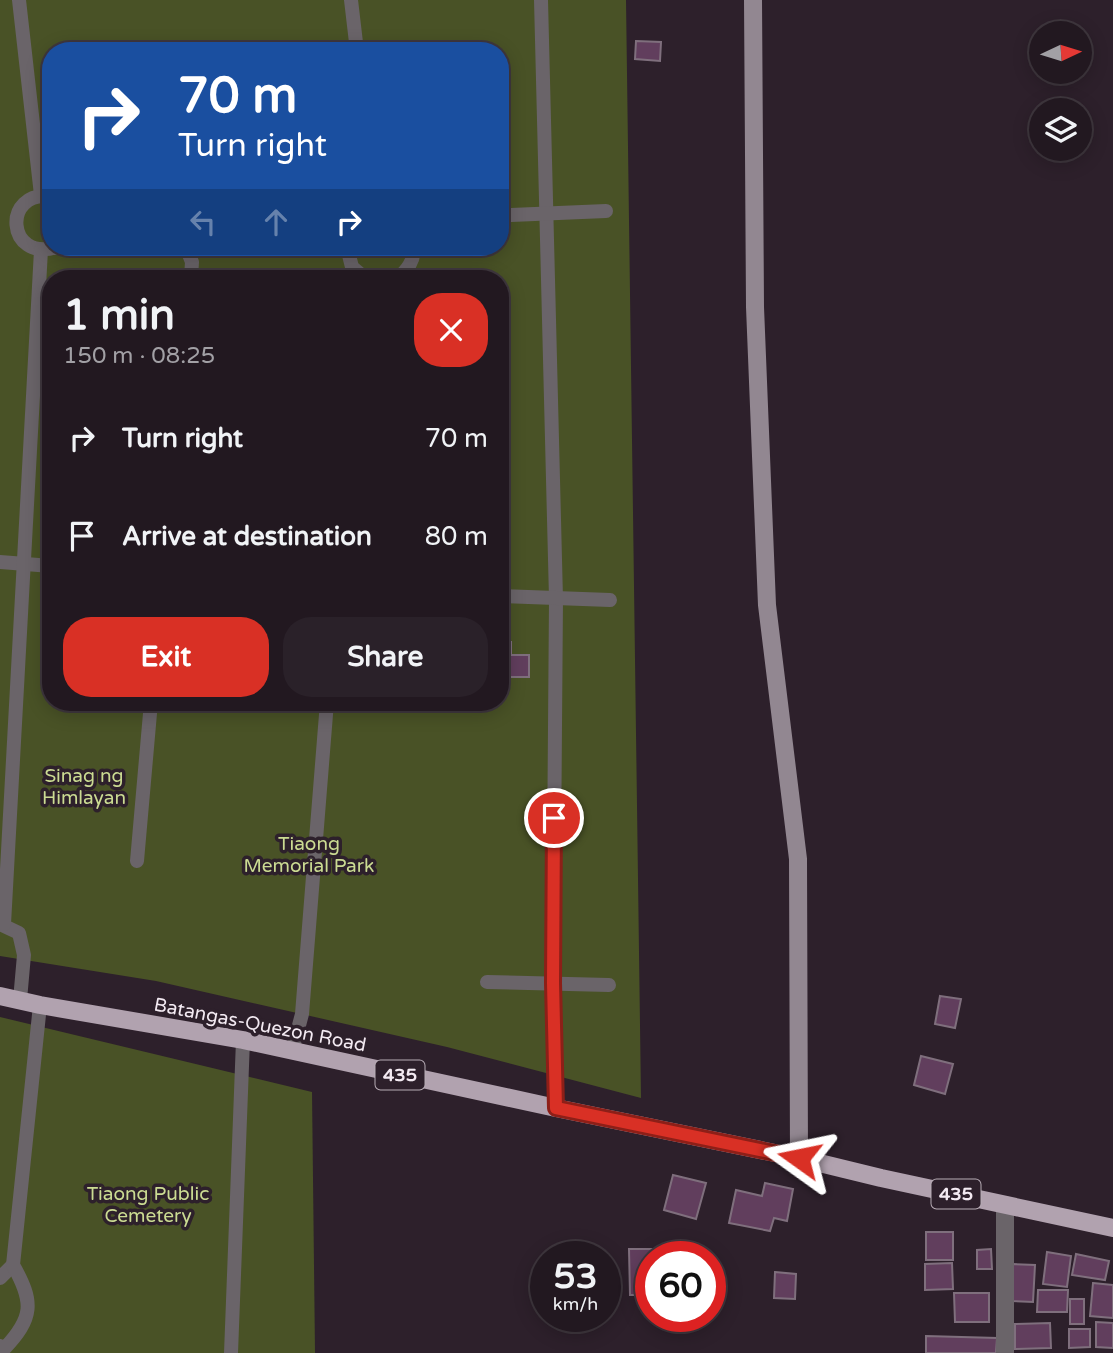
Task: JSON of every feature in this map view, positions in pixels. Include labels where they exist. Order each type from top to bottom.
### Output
[{"type":"main road","name":"Batangas-Quezon Road","points":[[0,996],[243,1040],[799,1158]]},
{"type":"main road","name":"435","points":[[799,1158],[1113,1228]]},
{"type":"street","points":[[753,0],[755,307],[767,605],[797,859],[799,1158]]},
{"type":"street","points":[[1005,1205],[1005,1353]]},
{"type":"lane","points":[[19,0],[42,167]]},
{"type":"lane","points":[[351,0],[356,42]]},
{"type":"lane","points":[[541,0],[556,599],[553,983],[556,1108]]},
{"type":"lane","points":[[20,1000],[24,955],[19,933],[2,924],[41,250],[33,249],[23,242],[16,231],[16,219],[20,207],[29,199],[42,197]]},
{"type":"lane","points":[[512,215],[606,211]]},
{"type":"lane","points":[[0,217],[16,219]]},
{"type":"lane","points":[[0,562],[42,565]]},
{"type":"lane","points":[[509,596],[610,600]]},
{"type":"lane","points":[[137,861],[150,711]]},
{"type":"lane","points":[[292,1052],[302,1014],[326,711]]},
{"type":"lane","points":[[487,982],[609,985]]},
{"type":"lane","points":[[2,1350],[21,1332],[28,1310],[25,1287],[13,1265],[40,1005]]},
{"type":"lane","points":[[232,1353],[243,1040]]},
{"type":"lane","points":[[0,1278],[13,1265]]},
{"type":"green space","points":[[0,0],[626,0],[641,1098],[447,1047],[156,981],[0,956]]},
{"type":"green space","name":"Tiaong Public Cemetery","points":[[0,1017],[312,1092],[315,1353],[0,1353]]},
{"type":"building","points":[[636,41],[661,42],[660,61],[635,59]]},
{"type":"building","points":[[509,642],[511,655],[529,655],[529,677],[509,677]]},
{"type":"building","points":[[940,996],[961,999],[955,1028],[935,1024]]},
{"type":"building","points":[[921,1056],[953,1064],[945,1094],[914,1085]]},
{"type":"building","points":[[673,1175],[706,1183],[696,1219],[664,1210]]},
{"type":"building","points":[[765,1183],[793,1189],[787,1221],[774,1218],[770,1231],[729,1223],[736,1190],[762,1196]]},
{"type":"building","points":[[926,1232],[953,1232],[953,1260],[926,1260]]},
{"type":"building","points":[[629,1249],[635,1249],[635,1295],[630,1295]]},
{"type":"building","points":[[991,1249],[992,1269],[977,1269],[977,1250]]},
{"type":"building","points":[[1047,1252],[1071,1256],[1067,1287],[1043,1284]]},
{"type":"building","points":[[1076,1254],[1109,1261],[1105,1280],[1072,1275]]},
{"type":"building","points":[[952,1263],[953,1289],[925,1290],[925,1264]]},
{"type":"building","points":[[1013,1264],[1035,1265],[1033,1302],[1011,1301]]},
{"type":"building","points":[[775,1272],[796,1274],[795,1299],[774,1298]]},
{"type":"building","points":[[1093,1283],[1113,1285],[1113,1318],[1090,1316]]},
{"type":"building","points":[[1038,1290],[1068,1290],[1067,1312],[1037,1312]]},
{"type":"building","points":[[954,1293],[989,1293],[989,1322],[955,1322]]},
{"type":"building","points":[[1070,1299],[1084,1299],[1084,1324],[1070,1324]]},
{"type":"building","points":[[1096,1322],[1113,1323],[1113,1348],[1096,1347]]},
{"type":"building","points":[[1050,1323],[1051,1348],[1015,1349],[1015,1324]]},
{"type":"building","points":[[1069,1329],[1090,1329],[1090,1347],[1069,1348]]},
{"type":"building","points":[[926,1336],[997,1338],[996,1353],[926,1353]]},
{"type":"route","points":[[554,818],[553,983],[556,1108],[799,1158]]},
{"type":"park label","name":"Sinag ng Himlayan","points":[[84,787]]},
{"type":"park label","name":"Tiaong Memorial Park","points":[[309,855]]}]
